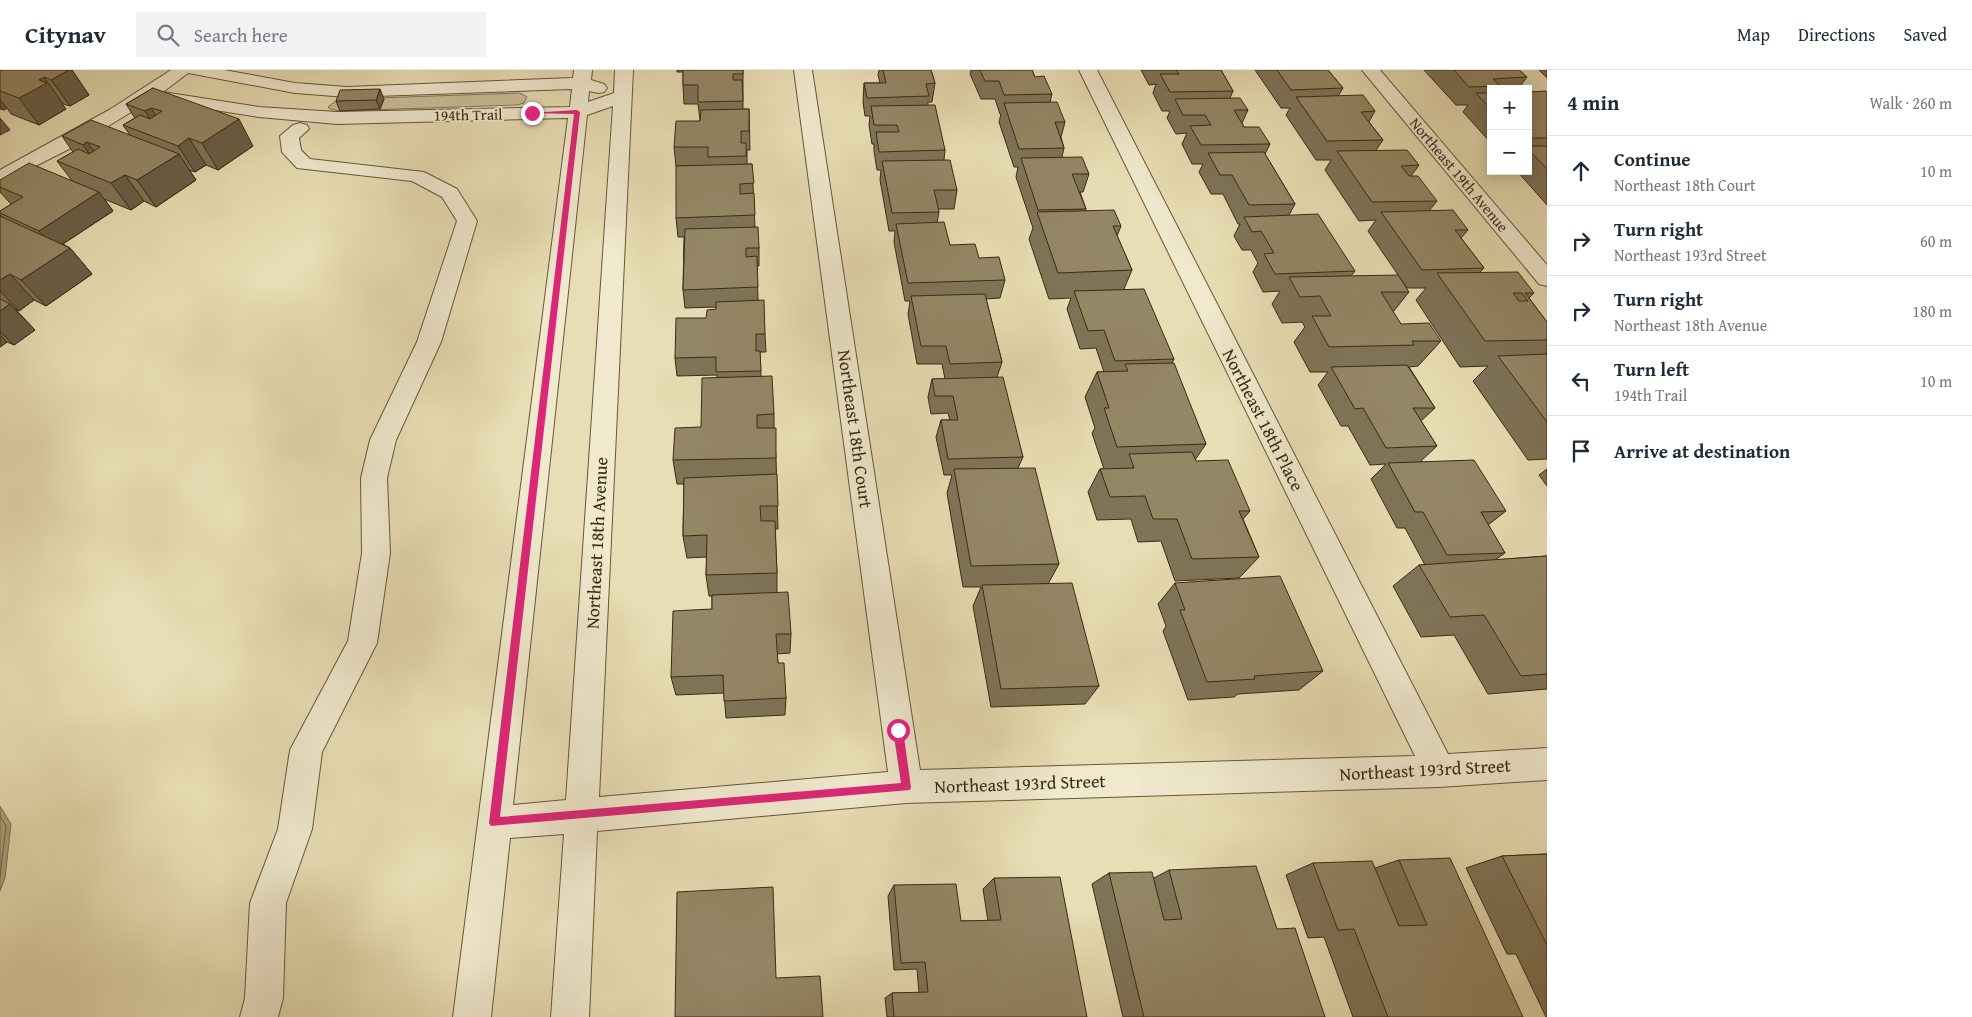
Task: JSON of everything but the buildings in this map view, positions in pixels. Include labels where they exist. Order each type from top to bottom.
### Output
[{"type":"street","points":[[0,178],[94,128],[149,95],[182,70]]},
{"type":"street","name":"194th Trail","points":[[195,70],[294,88],[347,92],[582,77],[624,83]]},
{"type":"street","name":"Northeast 18th Court","points":[[803,70],[906,787]]},
{"type":"street","name":"Northeast 18th Place","points":[[1088,70],[1439,771]]},
{"type":"street","name":"Northeast 19th Avenue","points":[[1372,70],[1547,279]]},
{"type":"street","points":[[472,1017],[582,77]]},
{"type":"street","name":"194th Trail","points":[[149,95],[259,112],[299,122],[338,118],[577,112],[624,83]]},
{"type":"street","name":"Northeast 18th Avenue","points":[[570,1017],[624,83]]},
{"type":"street","points":[[259,1017],[264,998],[268,903],[295,829],[306,750],[362,642],[376,553],[374,478],[383,440],[429,342],[467,221],[450,193],[417,176],[304,164],[292,152],[289,136],[299,122],[314,90]]},
{"type":"street","name":"Northeast 193rd Street","points":[[494,823],[906,787],[1439,771],[1547,764]]},
{"type":"shaded area","points":[[520,93],[527,97],[524,103],[517,105],[340,111],[328,107],[337,100],[346,99]]},
{"type":"water","points":[[0,806],[11,824],[5,878],[0,891]]},
{"type":"route","points":[[532,113],[577,112],[494,823],[906,787],[898,730]]}]
